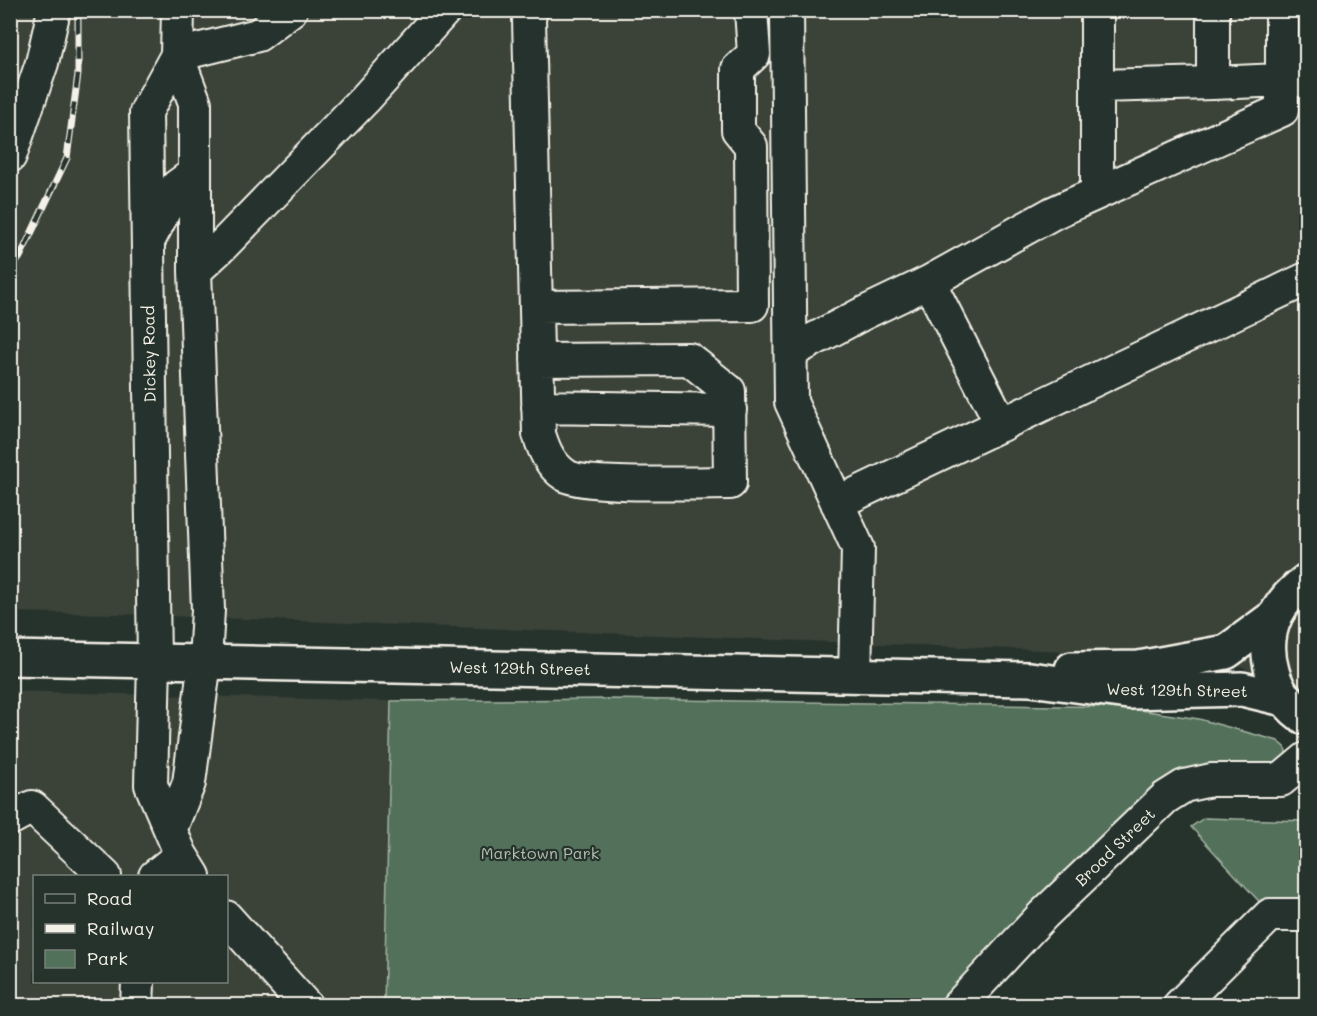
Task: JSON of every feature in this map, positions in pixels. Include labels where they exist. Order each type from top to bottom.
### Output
[{"type":"main road","points":[[1297,709],[1283,696],[1271,671],[1269,644],[1275,616],[1290,593],[1306,581]]},
{"type":"main road","name":"West 129th Street","points":[[1030,679],[1077,668],[1139,668],[1226,652],[1275,616]]},
{"type":"main road","name":"West 129th Street","points":[[10,658],[1030,679],[1128,693],[1242,689],[1297,709]]},
{"type":"street","points":[[10,156],[42,63],[54,10]]},
{"type":"street","name":"Dickey Road","points":[[178,10],[177,55],[195,104],[195,271],[207,610],[205,661],[182,853]]},
{"type":"street","points":[[177,55],[258,35],[291,10]]},
{"type":"street","points":[[195,271],[366,98],[445,10]]},
{"type":"street","points":[[531,10],[529,30],[538,407],[539,434],[545,455],[566,476],[600,482],[730,483],[729,391],[689,359],[537,360]]},
{"type":"street","points":[[536,307],[752,305],[751,146],[738,130],[738,69],[753,54],[751,10]]},
{"type":"street","points":[[787,10],[791,402],[858,548],[855,675]]},
{"type":"street","points":[[1097,10],[1097,193]]},
{"type":"street","points":[[1213,10],[1213,83]]},
{"type":"street","points":[[792,351],[861,314],[929,282],[1053,213],[1282,110],[1294,80],[1282,10]]},
{"type":"street","name":"Dickey Road","points":[[177,55],[146,112],[154,661],[151,785],[182,853]]},
{"type":"street","points":[[1097,86],[1294,80]]},
{"type":"street","points":[[147,243],[177,186],[195,173]]},
{"type":"street","points":[[837,503],[1306,279]]},
{"type":"street","points":[[929,282],[1002,425]]},
{"type":"street","points":[[538,407],[730,410]]},
{"type":"street","name":"Broad Street","points":[[958,1005],[1043,915],[1165,798],[1184,786],[1211,780],[1281,780],[1306,759]]},
{"type":"street","points":[[10,819],[32,807],[104,875]]},
{"type":"street","points":[[156,875],[182,853]]},
{"type":"street","points":[[1179,1005],[1270,915],[1306,915]]},
{"type":"street","points":[[228,920],[284,993],[306,1005]]},
{"type":"street","points":[[137,1005],[138,983]]},
{"type":"shaded area","points":[[11,11],[1306,11],[1306,695],[1218,657],[119,614],[11,612]]},
{"type":"shaded area","points":[[11,691],[391,701],[384,1005],[11,1006]]},
{"type":"green space","name":"Marktown Park","points":[[607,699],[1120,707],[1199,719],[1278,741],[1285,747],[1288,763],[1166,783],[941,1005],[384,1006],[391,701]]},
{"type":"green space","points":[[1204,818],[1306,821],[1306,922],[1277,921],[1191,827]]},
{"type":"railway","points":[[10,270],[20,257],[67,158],[78,74],[78,10]]}]
